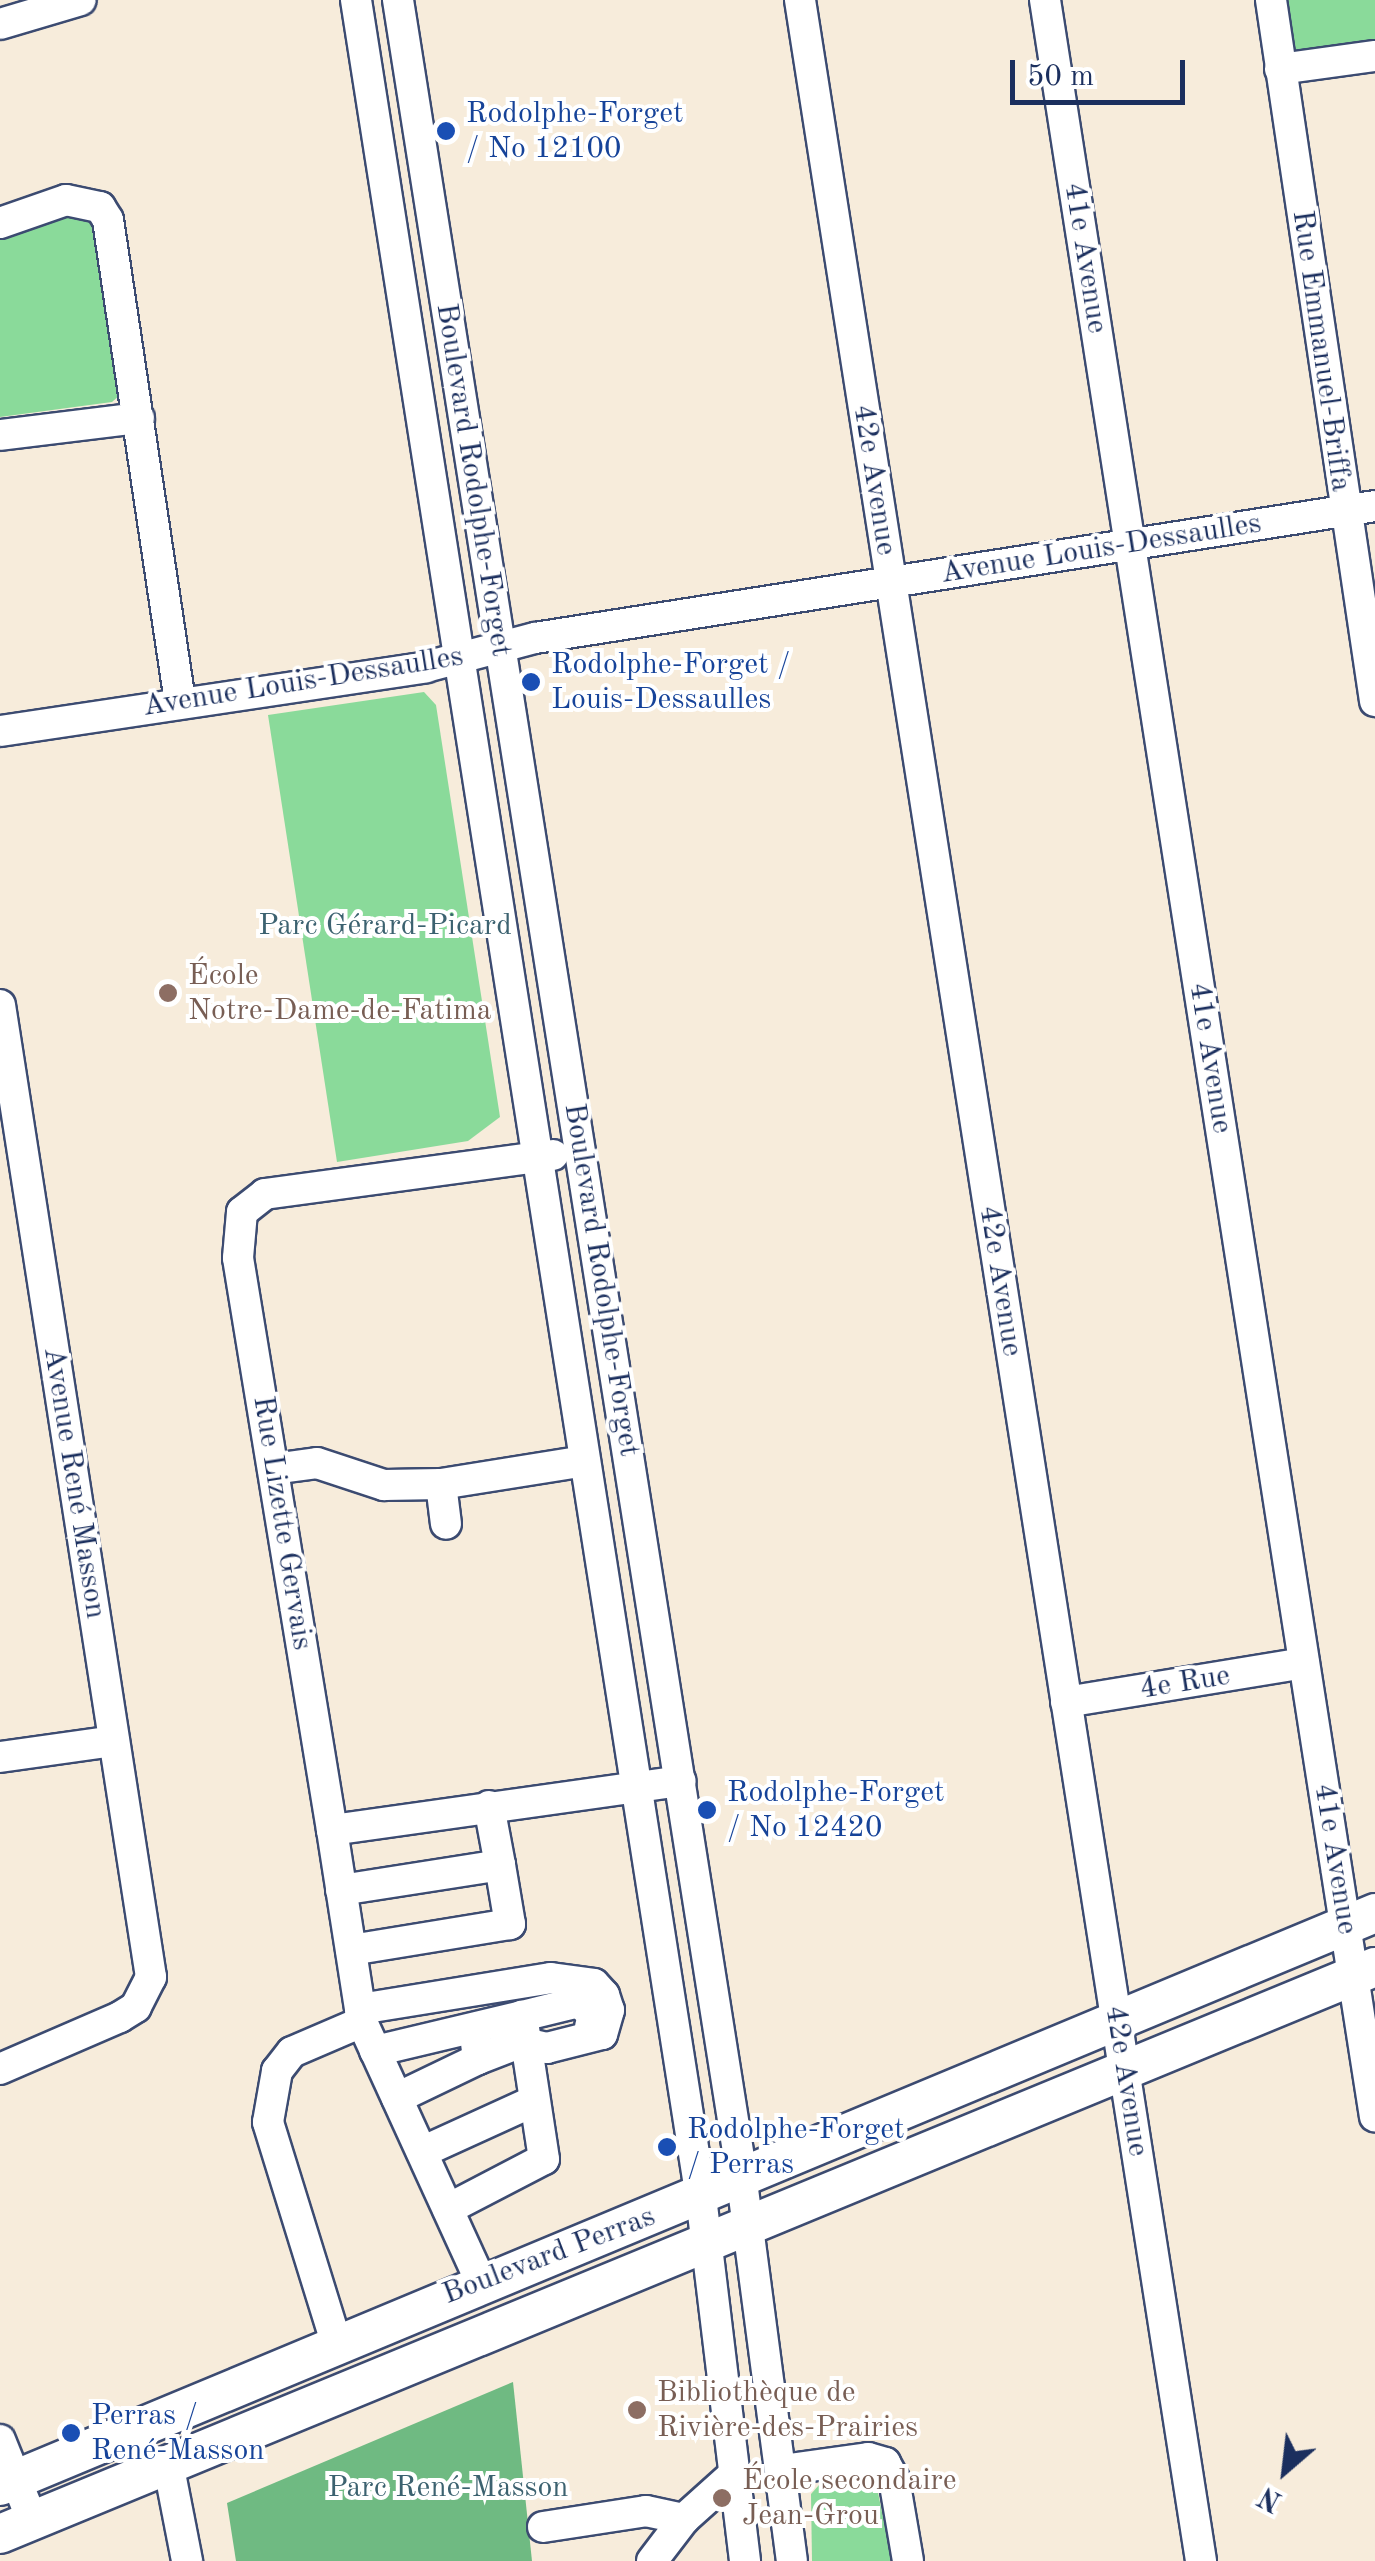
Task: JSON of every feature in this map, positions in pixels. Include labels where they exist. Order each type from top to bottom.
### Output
[{"type":"main road","name":"Boulevard Perras","points":[[8,2483],[336,2342],[700,2197],[1360,1919]]},
{"type":"main road","name":"Boulevard Perras","points":[[17,2528],[1364,1972]]},
{"type":"main road","points":[[336,2342],[360,2388]]},
{"type":"street","points":[[0,24],[81,0]]},
{"type":"street","name":"Boulevard Rodolphe-Forget","points":[[356,0],[700,2197],[745,2561]]},
{"type":"street","name":"Boulevard Rodolphe-Forget","points":[[398,0],[681,1780],[742,2178],[792,2561]]},
{"type":"street","name":"42e Avenue","points":[[800,0],[1201,2561]]},
{"type":"street","name":"41e Avenue","points":[[1045,0],[1304,1663],[1360,1919],[1375,2116]]},
{"type":"street","name":"Rue Emmanuel-Briffa","points":[[1271,0],[1280,70],[1360,508],[1375,701]]},
{"type":"street","points":[[1280,70],[1375,56]]},
{"type":"street","points":[[0,223],[66,200],[100,207],[108,220],[180,703]]},
{"type":"street","points":[[0,436],[139,418]]},
{"type":"street","name":"Avenue Louis-Dessaulles","points":[[0,731],[459,658],[500,646],[890,582],[1360,508]]},
{"type":"street","name":"Avenue René Masson","points":[[0,1005],[151,1977],[136,2007],[0,2069]]},
{"type":"street","name":"Rue Lizette Gervais","points":[[481,2282],[361,2016],[238,1258],[242,1212],[265,1194],[581,1151]]},
{"type":"street","points":[[274,1469],[317,1463],[384,1485],[441,1484],[584,1461]]},
{"type":"street","points":[[441,1484],[446,1524]]},
{"type":"street","name":"4e Rue","points":[[1066,1702],[1304,1663]]},
{"type":"street","points":[[0,1757],[114,1740]]},
{"type":"street","points":[[332,1830],[681,1780]]},
{"type":"street","points":[[351,1950],[510,1924],[490,1806]]},
{"type":"street","points":[[342,1890],[500,1865]]},
{"type":"street","points":[[336,2342],[268,2122],[277,2071],[292,2052],[361,2016],[551,1978],[594,1984],[604,1995],[609,2010],[602,2034],[547,2048],[527,2034],[476,2044],[376,2051]]},
{"type":"street","points":[[448,2209],[544,2159],[527,2034]]},
{"type":"street","points":[[397,2098],[476,2044]]},
{"type":"street","points":[[422,2152],[534,2101]]},
{"type":"street","points":[[0,2440],[17,2528]]},
{"type":"street","points":[[782,2470],[868,2458],[885,2463],[894,2479],[908,2561]]},
{"type":"street","points":[[169,2468],[187,2561]]},
{"type":"street","points":[[652,2561],[684,2519],[732,2476]]},
{"type":"street","points":[[543,2527],[646,2510],[684,2519]]},
{"type":"green space","points":[[1281,0],[1375,0],[1375,44],[1289,57]]},
{"type":"green space","points":[[66,215],[93,219],[120,395],[112,402],[0,417],[0,238]]},
{"type":"green space","name":"Parc Gérard-Picard","points":[[424,692],[436,705],[500,1117],[468,1141],[337,1162],[268,715]]},
{"type":"green space","name":"Parc René-Masson","points":[[513,2382],[532,2561],[236,2561],[227,2503]]},
{"type":"green space","points":[[875,2478],[892,2561],[812,2561],[811,2494],[819,2485]]},
{"type":"place","name":"Rodolphe-Forget / No 12100","points":[[446,131]]},
{"type":"place","name":"Rodolphe-Forget / Louis-Dessaulles","points":[[531,682]]},
{"type":"place","name":"École Notre-Dame-de-Fatima","points":[[168,993]]},
{"type":"place","name":"Rodolphe-Forget / No 12420","points":[[707,1810]]},
{"type":"place","name":"Rodolphe-Forget / Perras","points":[[667,2147]]},
{"type":"place","name":"Bibliothèque de Rivière-des-Prairies","points":[[637,2410]]},
{"type":"place","name":"Perras / René-Masson","points":[[71,2433]]},
{"type":"place","name":"École secondaire Jean-Grou","points":[[722,2498]]}]
